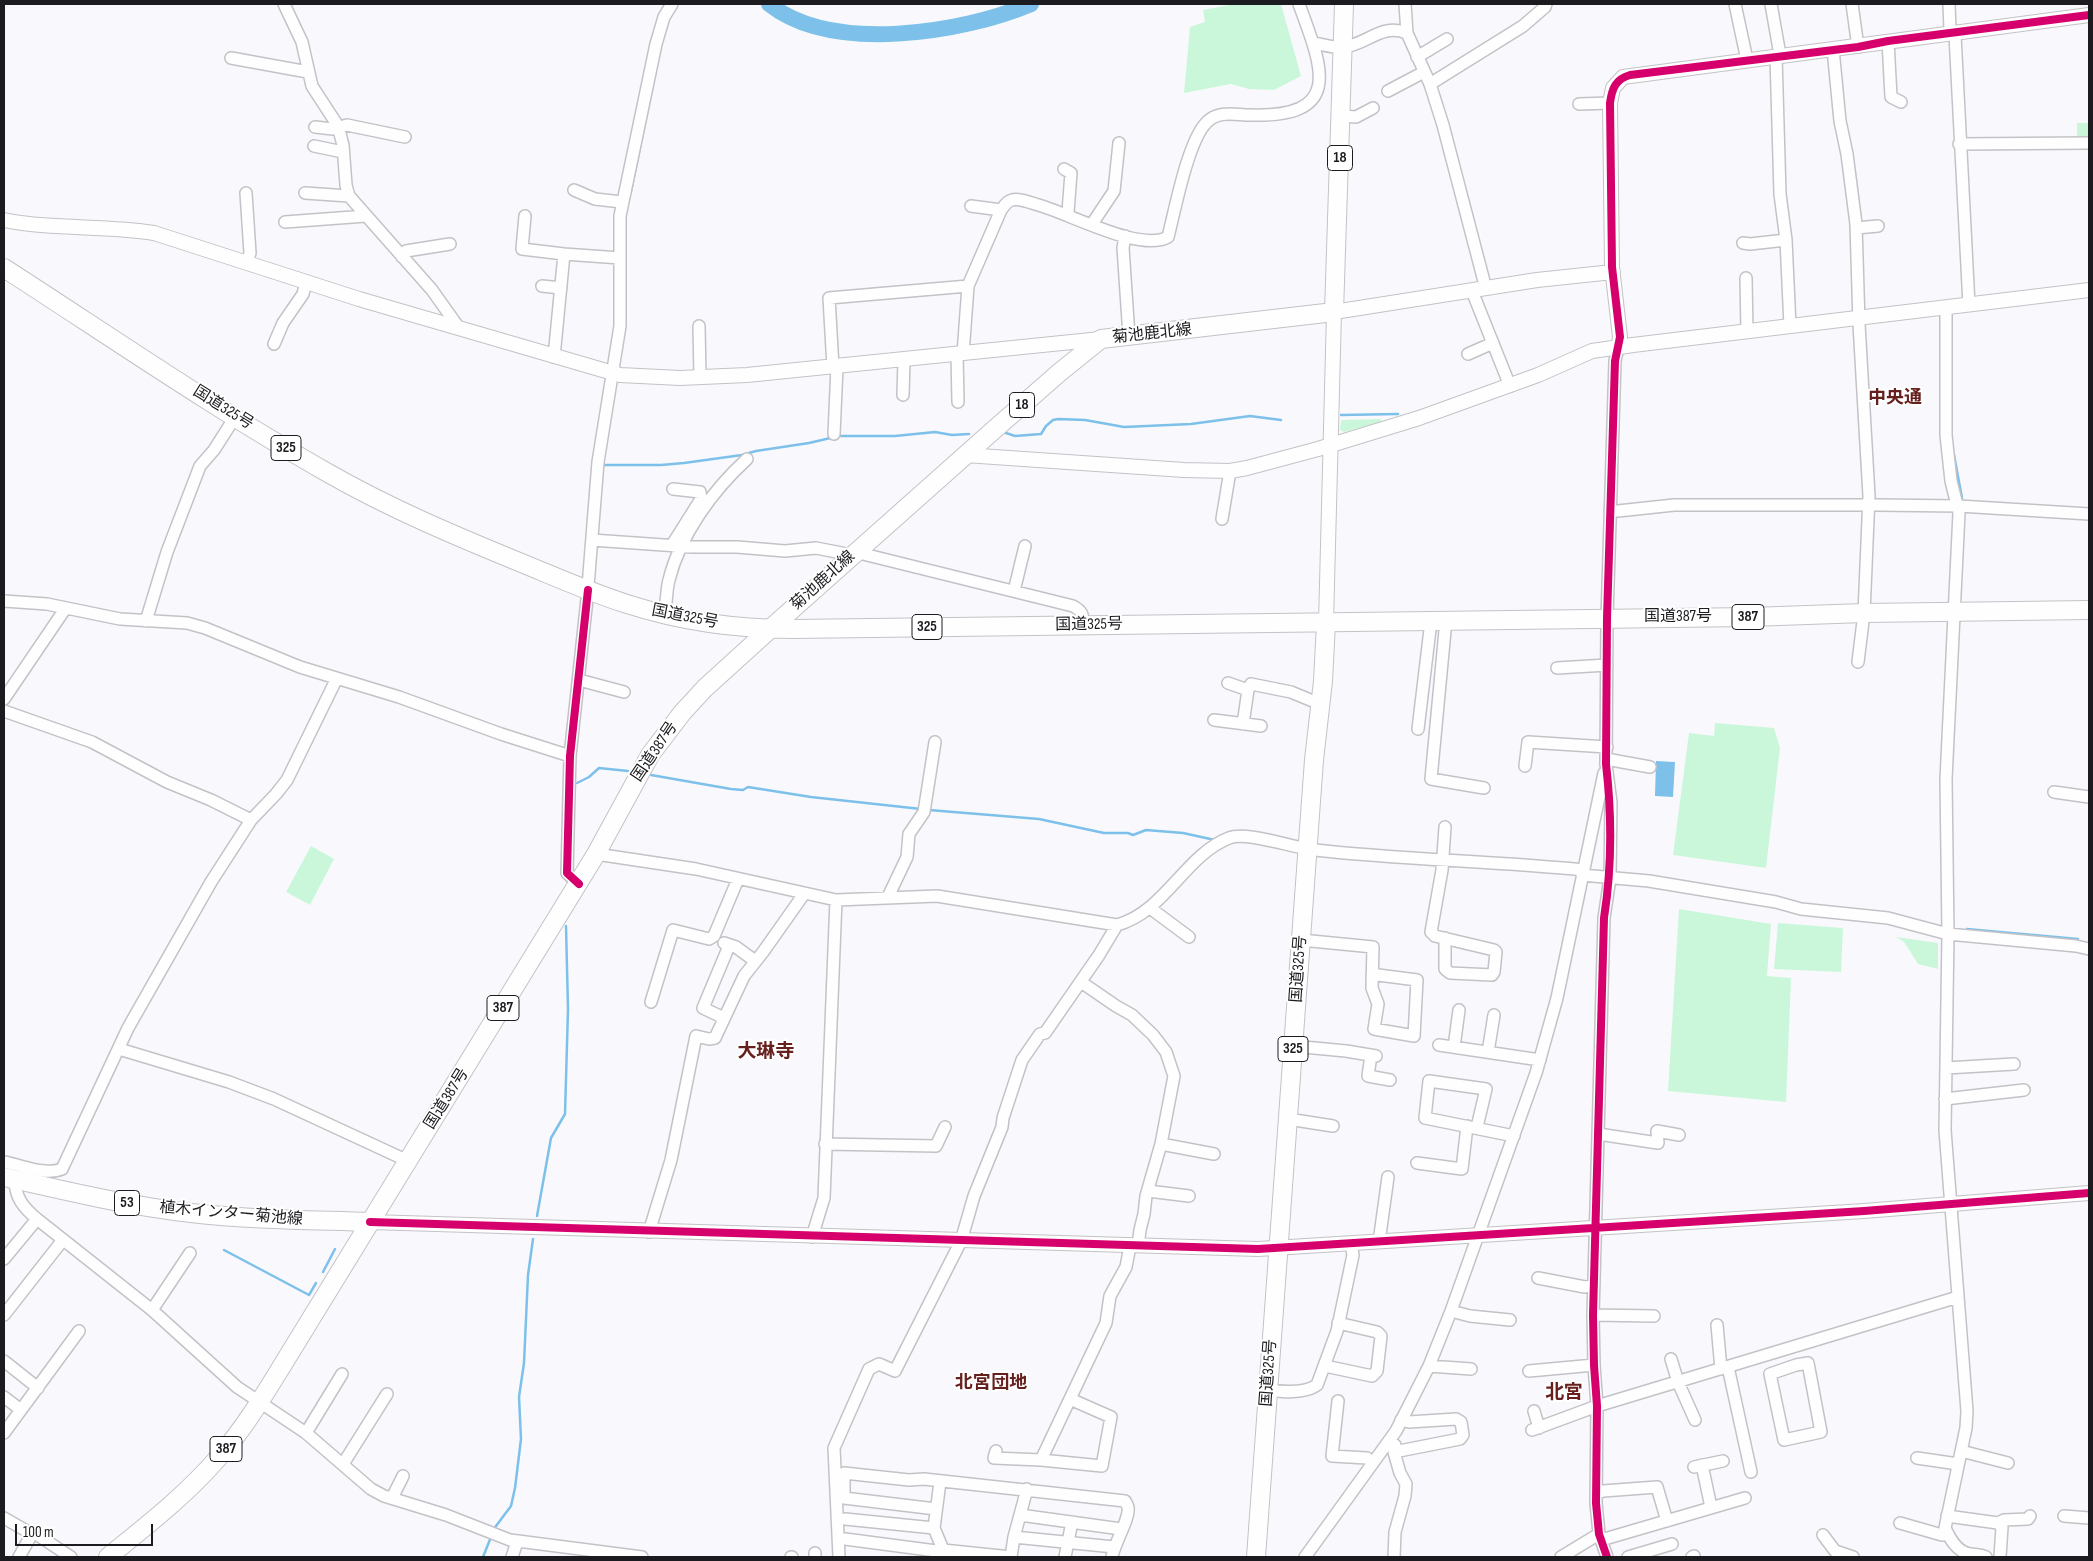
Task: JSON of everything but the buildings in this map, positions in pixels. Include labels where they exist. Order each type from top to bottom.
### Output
[{"type":"main road","name":"18","points":[[1334,312],[1342,116],[1344,4]]},
{"type":"main road","name":"国道325号","points":[[4,268],[235,417],[330,474],[400,510],[477,545],[588,590],[664,615],[703,622],[770,629],[1326,622],[1324,681],[1320,704],[1301,940],[1256,1557]]},
{"type":"main road","name":"菊池鹿北線","points":[[770,629],[965,455],[1101,339],[1334,312]]},
{"type":"main road","name":"国道387号","points":[[1326,622],[1751,617],[1864,613],[2089,610]]},
{"type":"main road","name":"国道387号","points":[[108,1557],[166,1510],[192,1486],[218,1458],[260,1402],[579,884],[640,771],[661,738],[705,688],[770,629]]},
{"type":"main road","name":"植木インター菊池線","points":[[9,1179],[103,1199],[191,1213],[251,1218],[370,1222]]},
{"type":"street","points":[[284,4],[302,42],[312,86],[338,126],[349,196],[432,290],[459,328]]},
{"type":"street","points":[[579,884],[567,873],[570,756],[588,590],[598,462],[620,326],[620,216],[656,44],[662,23],[672,4]]},
{"type":"street","points":[[958,402],[960,354],[968,286],[1001,210],[1007,202],[1014,199],[1048,207],[1125,236],[1153,242],[1162,241],[1168,237],[1185,169],[1200,131],[1207,122],[1223,114],[1263,115],[1293,112],[1309,103],[1317,93],[1320,81],[1313,43],[1299,4]]},
{"type":"street","points":[[1405,4],[1407,33],[1430,84],[1443,125],[1479,290],[1493,343],[1510,386]]},
{"type":"street","points":[[1430,84],[1523,26],[1546,4]]},
{"type":"street","points":[[1735,4],[1747,60]]},
{"type":"street","points":[[1771,4],[1778,56],[1780,194],[1786,240],[1790,326]]},
{"type":"street","points":[[1852,4],[1858,47]]},
{"type":"street","points":[[1949,4],[1950,30],[1955,35],[1969,304]]},
{"type":"street","points":[[1305,1557],[1374,1463],[1399,1425],[1429,1366],[1451,1311],[1514,1136],[1540,1060],[1557,998],[1606,762],[1607,747],[1607,618],[1610,510],[1615,361],[1620,337],[1613,272],[1610,102],[1613,88],[1623,77],[2089,15]]},
{"type":"street","points":[[1313,43],[1344,48],[1389,29],[1407,33]]},
{"type":"street","points":[[1417,57],[1446,40]]},
{"type":"street","points":[[1888,41],[1891,97],[1901,102]]},
{"type":"street","points":[[1833,48],[1840,121],[1847,154],[1856,226],[1869,505],[1864,613],[1858,662]]},
{"type":"street","points":[[231,58],[308,72]]},
{"type":"street","points":[[1388,91],[1424,72]]},
{"type":"street","points":[[1579,104],[1610,102]]},
{"type":"street","points":[[1342,116],[1356,117],[1373,108]]},
{"type":"street","points":[[315,127],[332,129],[347,125],[405,138]]},
{"type":"street","points":[[1960,144],[2089,142]]},
{"type":"street","points":[[1092,224],[1114,191],[1119,143]]},
{"type":"street","points":[[314,146],[343,152]]},
{"type":"street","points":[[1064,169],[1071,173],[1068,212],[1066,214]]},
{"type":"street","points":[[574,190],[595,198],[622,202]]},
{"type":"street","points":[[246,193],[250,252],[247,262]]},
{"type":"street","points":[[305,194],[349,196]]},
{"type":"street","points":[[971,206],[1001,210]]},
{"type":"street","points":[[285,222],[366,216]]},
{"type":"street","points":[[525,216],[522,248],[564,254],[620,258]]},
{"type":"street","points":[[4,220],[49,226],[124,228],[154,233],[306,282],[612,374],[700,378],[835,367],[1101,339]]},
{"type":"street","points":[[1856,226],[1878,226]]},
{"type":"street","points":[[1125,236],[1123,248],[1129,336]]},
{"type":"street","points":[[1743,242],[1750,244],[1786,240]]},
{"type":"street","points":[[402,257],[406,251],[450,244]]},
{"type":"street","points":[[554,357],[564,254]]},
{"type":"street","points":[[1326,622],[1334,312],[1536,280],[1613,272]]},
{"type":"street","points":[[1746,278],[1747,332]]},
{"type":"street","points":[[274,344],[283,323],[303,294],[306,282]]},
{"type":"street","points":[[542,286],[561,288]]},
{"type":"street","points":[[834,434],[835,367],[829,298],[968,286]]},
{"type":"street","points":[[965,455],[1184,470],[1230,471],[1267,463],[1419,418],[1510,386],[1592,351],[2089,290]]},
{"type":"street","points":[[1946,308],[1946,435],[1951,481],[1954,497],[1959,506],[1946,779],[1948,934],[1945,1130],[1967,1410],[1946,1528],[1948,1534],[1960,1550],[1969,1554],[1980,1554],[1986,1557]]},
{"type":"street","points":[[699,326],[700,378]]},
{"type":"street","points":[[1468,354],[1493,343]]},
{"type":"street","points":[[903,395],[904,360]]},
{"type":"street","points":[[146,621],[167,552],[200,466],[214,450],[235,417]]},
{"type":"street","points":[[677,546],[708,500],[726,478],[747,459]]},
{"type":"street","points":[[1222,519],[1230,471]]},
{"type":"street","points":[[664,615],[668,580],[677,546],[701,499],[700,492],[674,489]]},
{"type":"street","points":[[1610,510],[1618,511],[1674,505],[1869,505],[1959,506],[2089,514]]},
{"type":"street","points":[[592,540],[785,551],[816,548],[853,554],[1073,606],[1080,610],[1083,616],[1083,624]]},
{"type":"street","points":[[1014,591],[1025,546]]},
{"type":"street","points":[[4,601],[27,602],[120,619],[187,623],[205,628],[336,680],[399,697],[501,734],[570,756]]},
{"type":"street","points":[[4,699],[65,609]]},
{"type":"street","points":[[1418,729],[1438,620]]},
{"type":"street","points":[[1438,620],[1432,779],[1484,788]]},
{"type":"street","points":[[1557,668],[1607,665]]},
{"type":"street","points":[[4,1162],[48,1171],[62,1169],[128,1028],[211,882],[250,820],[276,794],[286,780],[336,680]]},
{"type":"street","points":[[579,680],[624,692]]},
{"type":"street","points":[[1228,683],[1248,690]]},
{"type":"street","points":[[1243,724],[1248,690],[1251,684],[1297,694],[1320,704]]},
{"type":"street","points":[[4,711],[92,742],[167,782],[212,800],[250,820]]},
{"type":"street","points":[[1214,720],[1261,726]]},
{"type":"street","points":[[888,897],[907,857],[909,834],[924,812],[935,742]]},
{"type":"street","points":[[1525,766],[1528,742],[1607,747]]},
{"type":"street","points":[[1606,762],[1650,767]]},
{"type":"street","points":[[1606,762],[1611,803],[1610,878],[1604,918],[1594,1285],[1594,1365],[1597,1406],[1596,1494],[1600,1537],[1607,1557]]},
{"type":"street","points":[[2054,792],[2089,797]]},
{"type":"street","points":[[1445,828],[1431,932],[1445,938],[1496,952],[1492,975],[1450,973],[1445,969],[1445,938]]},
{"type":"street","points":[[596,854],[696,869],[836,900],[937,896],[1118,925],[1140,916],[1150,908],[1203,855],[1218,843],[1238,836],[1308,850],[1582,872],[1610,878],[1649,881],[1776,902],[1801,909],[1888,918],[1948,934],[2076,946],[2089,949]]},
{"type":"street","points":[[651,1002],[673,930],[709,939],[714,936],[738,878]]},
{"type":"street","points":[[649,1232],[671,1160],[690,1058],[696,1036],[709,1039],[715,1038],[744,976],[804,894]]},
{"type":"street","points":[[812,1237],[824,1198],[836,900]]},
{"type":"street","points":[[1150,908],[1189,937]]},
{"type":"street","points":[[839,1557],[834,1448],[868,1369],[879,1364],[895,1371],[961,1241],[974,1196],[1002,1127],[1002,1118],[1022,1060],[1040,1034],[1045,1033],[1118,925]]},
{"type":"street","points":[[714,936],[729,946],[736,947],[755,961]]},
{"type":"street","points":[[1301,940],[1373,947],[1372,976],[1372,988],[1378,1004],[1374,1029],[1414,1036],[1417,980],[1378,975],[1372,976]]},
{"type":"street","points":[[724,1018],[703,1008],[729,946]]},
{"type":"street","points":[[1041,1460],[1106,1323],[1110,1296],[1126,1268],[1140,1230],[1146,1196],[1162,1144],[1174,1076],[1166,1052],[1153,1035],[1132,1015],[1080,982]]},
{"type":"street","points":[[1454,1047],[1459,1010]]},
{"type":"street","points":[[1488,1052],[1494,1015]]},
{"type":"street","points":[[1439,1045],[1540,1060]]},
{"type":"street","points":[[1293,1046],[1346,1051],[1373,1056],[1368,1076],[1390,1080]]},
{"type":"street","points":[[119,1049],[229,1082],[274,1099],[408,1161]]},
{"type":"street","points":[[1946,1068],[2014,1064]]},
{"type":"street","points":[[1416,1163],[1462,1169],[1472,1126],[1486,1089],[1429,1081],[1425,1118],[1472,1126],[1503,1135],[1514,1136]]},
{"type":"street","points":[[1945,1100],[2024,1090]]},
{"type":"street","points":[[1288,1119],[1333,1126]]},
{"type":"street","points":[[825,1144],[936,1146],[945,1127]]},
{"type":"street","points":[[1598,1134],[1658,1143],[1657,1131],[1679,1135]]},
{"type":"street","points":[[1162,1144],[1214,1154]]},
{"type":"street","points":[[1379,1242],[1388,1177]]},
{"type":"street","points":[[9,1179],[21,1204],[37,1219],[152,1310],[230,1382],[248,1396],[306,1433],[371,1489],[518,1542],[642,1557]]},
{"type":"street","points":[[1148,1191],[1188,1196]]},
{"type":"street","points":[[370,1222],[812,1237],[1278,1249],[2089,1193]]},
{"type":"street","points":[[4,1259],[37,1219]]},
{"type":"street","points":[[4,1315],[62,1240]]},
{"type":"street","points":[[1268,1390],[1286,1392],[1312,1389],[1317,1385],[1338,1323],[1352,1255],[1351,1244]]},
{"type":"street","points":[[152,1310],[190,1253]]},
{"type":"street","points":[[1538,1278],[1585,1287],[1594,1285]]},
{"type":"street","points":[[1534,1411],[1535,1429],[1597,1406],[1958,1297]]},
{"type":"street","points":[[1451,1311],[1470,1316],[1510,1320]]},
{"type":"street","points":[[1594,1315],[1654,1316]]},
{"type":"street","points":[[1325,1366],[1372,1376],[1377,1371],[1381,1336],[1377,1332],[1338,1323]]},
{"type":"street","points":[[1717,1325],[1724,1368],[1751,1472]]},
{"type":"street","points":[[4,1433],[79,1331]]},
{"type":"street","points":[[1790,1347],[1796,1364]]},
{"type":"street","points":[[1671,1359],[1678,1382],[1695,1420]]},
{"type":"street","points":[[4,1361],[38,1388]]},
{"type":"street","points":[[1808,1363],[1821,1432],[1784,1440],[1770,1374],[1796,1364],[1808,1363]]},
{"type":"street","points":[[1529,1371],[1594,1365]]},
{"type":"street","points":[[1429,1366],[1471,1369]]},
{"type":"street","points":[[306,1433],[342,1374]]},
{"type":"street","points":[[344,1464],[387,1394]]},
{"type":"street","points":[[4,1397],[21,1410]]},
{"type":"street","points":[[994,1458],[1102,1466],[1111,1417],[1070,1399]]},
{"type":"street","points":[[1338,1401],[1332,1456],[1367,1458],[1374,1463]]},
{"type":"street","points":[[1394,1452],[1460,1439],[1463,1435],[1461,1422],[1456,1419],[1408,1422],[1399,1425]]},
{"type":"street","points":[[1394,1557],[1395,1532],[1405,1496],[1406,1484],[1400,1473],[1394,1452],[1399,1425]]},
{"type":"street","points":[[1961,1451],[2008,1463]]},
{"type":"street","points":[[1917,1458],[1958,1464]]},
{"type":"street","points":[[1711,1508],[1698,1466],[1723,1461]]},
{"type":"street","points":[[845,1557],[844,1472],[1027,1489],[1125,1501],[1128,1508],[1126,1519],[1113,1552],[1068,1542],[1014,1537]]},
{"type":"street","points":[[392,1498],[403,1476]]},
{"type":"street","points":[[940,1482],[934,1528],[943,1553]]},
{"type":"street","points":[[1596,1494],[1604,1491],[1658,1487],[1667,1521]]},
{"type":"street","points":[[845,1539],[943,1553],[1011,1557],[1014,1537],[1027,1489]]},
{"type":"street","points":[[844,1498],[936,1509]]},
{"type":"street","points":[[1561,1557],[1600,1537],[1667,1521],[1745,1498]]},
{"type":"street","points":[[1020,1516],[1121,1529]]},
{"type":"street","points":[[1947,1516],[1998,1523],[2004,1520],[2028,1519],[2030,1516]]},
{"type":"street","points":[[2064,1516],[2089,1518]]},
{"type":"street","points":[[845,1519],[934,1528]]},
{"type":"street","points":[[5,1520],[32,1534],[33,1532],[71,1557]]},
{"type":"street","points":[[1065,1557],[1072,1522]]},
{"type":"street","points":[[1900,1523],[1942,1535],[1948,1534]]},
{"type":"street","points":[[1998,1523],[2002,1527],[2000,1557]]},
{"type":"street","points":[[19,1557],[32,1534]]},
{"type":"street","points":[[1823,1535],[1832,1548],[1838,1548],[1854,1557]]},
{"type":"street","points":[[512,1557],[518,1542]]},
{"type":"street","points":[[1628,1557],[1672,1544]]},
{"type":"green space","points":[[1234,4],[1281,4],[1301,76],[1274,90],[1249,89],[1231,84],[1184,93],[1190,27],[1205,22],[1203,10]]},
{"type":"green space","points":[[2077,123],[2089,123],[2089,138],[2077,139]]},
{"type":"green space","points":[[1381,419],[1381,422],[1344,432],[1340,430],[1341,420]]},
{"type":"green space","points":[[1715,723],[1774,728],[1780,748],[1766,868],[1673,855],[1689,733],[1714,736]]},
{"type":"green space","points":[[311,846],[334,859],[310,905],[286,892]]},
{"type":"green space","points":[[1679,909],[1771,924],[1767,976],[1791,978],[1786,1102],[1668,1091]]},
{"type":"green space","points":[[1778,923],[1843,928],[1841,972],[1774,969]]},
{"type":"green space","points":[[1896,937],[1938,943],[1938,969],[1918,964],[1904,942]]},
{"type":"water","points":[[1656,761],[1675,762],[1673,797],[1655,796]]},
{"type":"waterway","points":[[769,4],[796,20],[827,29],[861,34],[898,34],[934,30],[970,23],[1031,4]]},
{"type":"waterway","points":[[631,191],[651,94]]},
{"type":"waterway","points":[[1341,415],[1398,414]]},
{"type":"waterway","points":[[1003,432],[1015,436],[1041,434],[1046,426],[1053,420],[1058,419],[1085,420],[1124,427],[1191,424],[1250,416],[1281,420]]},
{"type":"waterway","points":[[603,462],[603,465],[684,463],[742,455],[839,436],[895,436],[935,432],[952,435],[969,434]]},
{"type":"waterway","points":[[1954,455],[1962,498]]},
{"type":"waterway","points":[[577,783],[589,777],[599,768],[628,771]]},
{"type":"waterway","points":[[651,775],[731,789],[743,790],[748,787],[811,797],[921,809]]},
{"type":"waterway","points":[[929,810],[1039,819],[1104,833],[1128,833],[1133,835],[1146,830],[1183,833],[1215,840]]},
{"type":"waterway","points":[[537,1216],[551,1138],[565,1114],[568,1009],[566,926]]},
{"type":"waterway","points":[[1967,929],[2078,939]]},
{"type":"waterway","points":[[493,1530],[511,1506],[515,1488],[521,1439],[519,1397],[524,1363],[528,1275],[533,1239]]},
{"type":"waterway","points":[[323,1272],[335,1249]]},
{"type":"waterway","points":[[224,1250],[309,1295],[316,1283]]},
{"type":"waterway","points":[[483,1557],[491,1537]]},
{"type":"cycle path","points":[[1607,1557],[1599,1534],[1596,1503],[1597,1406],[1593,1315],[1604,918],[1609,880],[1610,841],[1606,764],[1607,618],[1615,361],[1620,337],[1612,267],[1610,103],[1612,93],[1615,85],[1621,79],[1630,75],[1858,47],[1888,41],[2089,15]]},
{"type":"cycle path","points":[[579,884],[567,873],[570,756],[588,590]]},
{"type":"cycle path","points":[[370,1222],[1258,1249],[1864,1211],[2089,1193]]},
{"type":"district","name":"中央通","points":[[1895,398]]},
{"type":"district","name":"大琳寺","points":[[766,1052]]},
{"type":"district","name":"北宮団地","points":[[991,1383]]},
{"type":"district","name":"北宮","points":[[1564,1393]]}]
